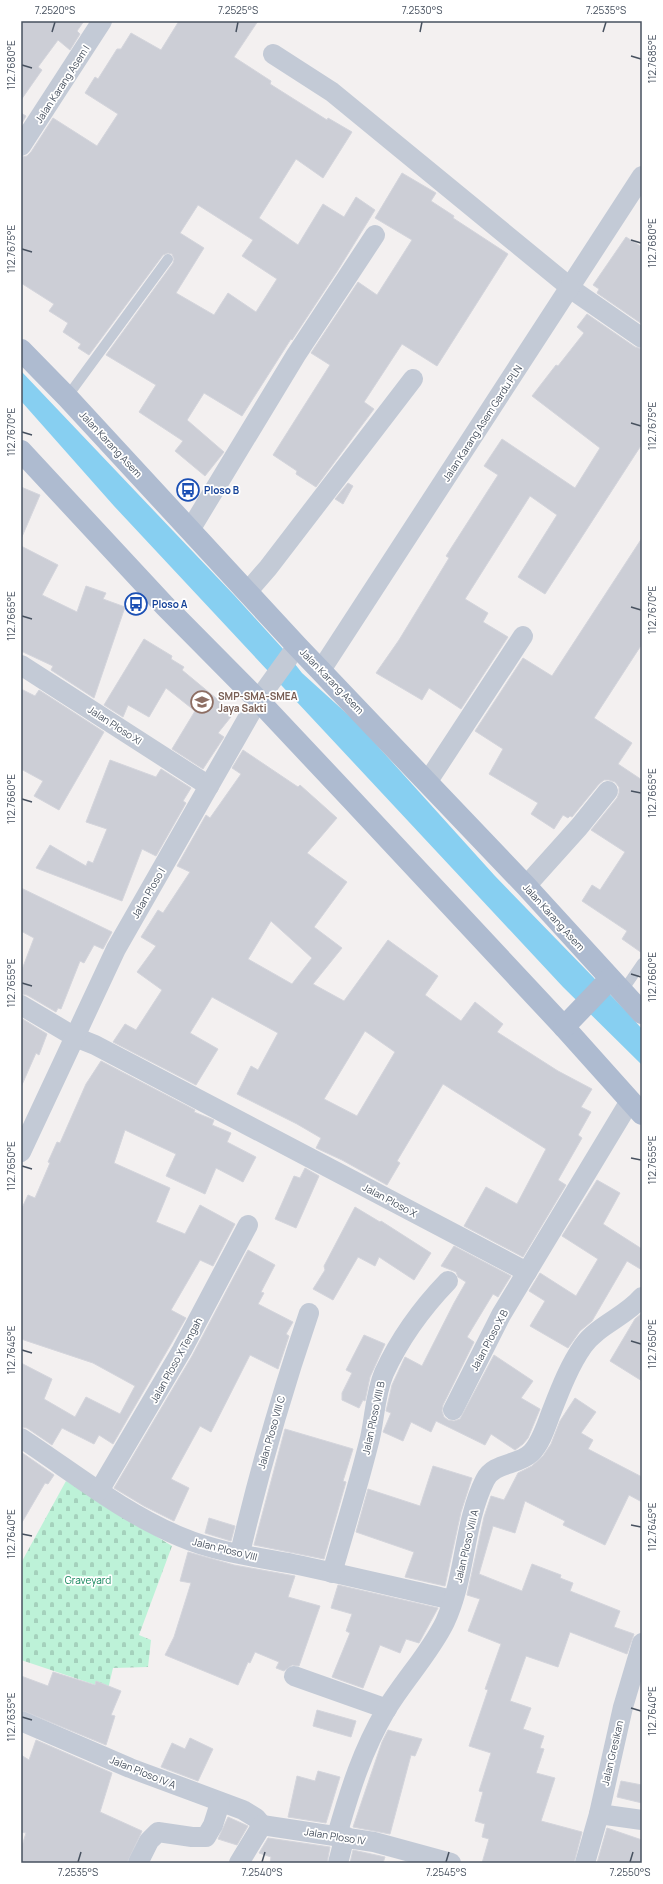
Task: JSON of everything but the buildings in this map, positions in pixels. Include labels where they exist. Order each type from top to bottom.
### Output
[{"type":"main road","name":"Jalan Karang Asem","points":[[21,350],[67,397],[248,591],[296,648],[321,670],[428,781],[526,886],[613,985],[642,1014]]},
{"type":"main road","points":[[21,451],[165,606],[260,696],[565,1026],[636,1108]]},
{"type":"main road","points":[[565,1026],[613,985]]},
{"type":"street","name":"Jalan Karang Asem I","points":[[21,146],[102,21]]},
{"type":"street","points":[[273,54],[332,92],[571,287],[642,338]]},
{"type":"street","name":"Jalan Karang Asem Gardu PLN","points":[[321,670],[642,176]]},
{"type":"street","points":[[190,530],[296,355],[375,235]]},
{"type":"street","points":[[248,591],[268,568],[413,378]]},
{"type":"street","points":[[428,781],[523,636]]},
{"type":"street","name":"Jalan Ploso I","points":[[21,1152],[116,949],[260,696],[296,648]]},
{"type":"street","name":"Jalan Ploso XI","points":[[21,665],[209,786]]},
{"type":"street","points":[[526,886],[564,844],[608,790]]},
{"type":"street","name":"Jalan Ploso X","points":[[21,1005],[75,1037],[95,1045],[527,1272]]},
{"type":"street","points":[[527,1272],[636,1108]]},
{"type":"street","name":"Jalan Ploso X Tengah","points":[[99,1491],[182,1350],[248,1225]]},
{"type":"street","name":"Jalan Ploso X B","points":[[453,1410],[501,1315],[527,1272]]},
{"type":"street","name":"Jalan Ploso VIII B","points":[[332,1572],[366,1455],[373,1426],[377,1393],[384,1372],[419,1314],[448,1281]]},
{"type":"street","name":"Jalan Ploso VIII A","points":[[338,1863],[341,1836],[351,1785],[363,1754],[387,1709],[435,1640],[446,1620],[453,1600],[479,1493],[487,1476],[496,1468],[519,1460],[531,1453],[539,1440],[558,1395],[583,1346],[596,1332],[642,1297]]},
{"type":"street","name":"Jalan Ploso VIII C","points":[[240,1553],[256,1484],[272,1428],[310,1313]]},
{"type":"street","name":"Jalan Ploso VIII","points":[[21,1438],[99,1491],[161,1528],[180,1537],[197,1543],[240,1553],[332,1572],[453,1600]]},
{"type":"street","name":"Jalan Gresikan","points":[[585,1863],[599,1814],[623,1707],[642,1643]]},
{"type":"street","points":[[294,1676],[387,1709]]},
{"type":"street","name":"Jalan Ploso IV A","points":[[21,1721],[130,1768],[242,1810],[256,1818],[262,1825]]},
{"type":"street","points":[[138,1863],[149,1841],[158,1832],[192,1837],[206,1837],[213,1825],[220,1803]]},
{"type":"street","points":[[599,1814],[642,1820]]},
{"type":"street","points":[[239,1863],[262,1825]]},
{"type":"street","name":"Jalan Ploso IV","points":[[262,1825],[341,1836],[397,1856],[451,1863]]},
{"type":"lane","points":[[67,397],[168,259]]},
{"type":"lane","points":[[613,985],[642,963]]},
{"type":"green space","name":"Graveyard","points":[[66,1481],[172,1546],[139,1635],[151,1640],[148,1667],[113,1668],[108,1689],[21,1660],[21,1563]]},
{"type":"water","points":[[21,371],[234,595],[284,650],[302,673],[356,722],[495,876],[628,1013],[642,1029],[642,1065],[563,987],[114,506],[21,401]]},
{"type":"place","name":"Ploso B","points":[[188,490]]},
{"type":"place","name":"Ploso A","points":[[136,604]]},
{"type":"place","name":"SMP-SMA-SMEA Jaya Sakti","points":[[202,702]]}]
